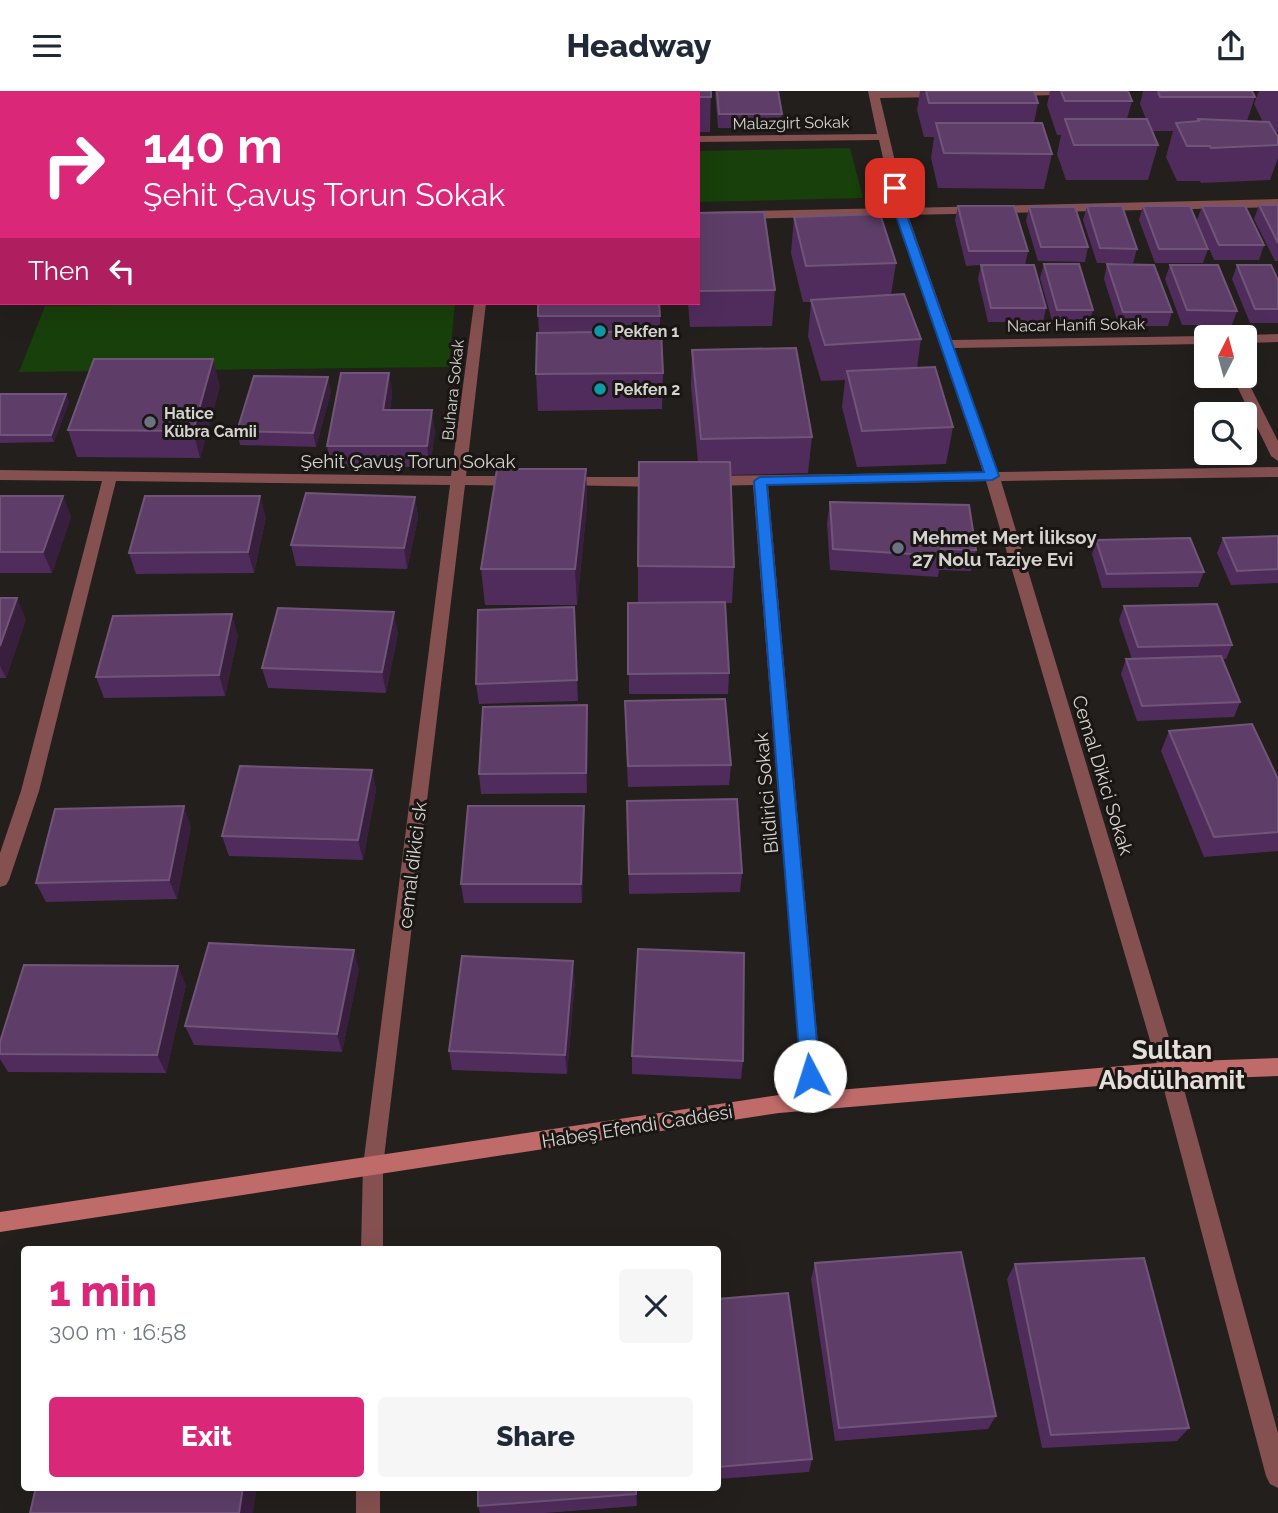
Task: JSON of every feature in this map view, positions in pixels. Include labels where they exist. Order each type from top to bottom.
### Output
[{"type":"street","points":[[999,93],[1095,91]]},
{"type":"street","points":[[874,93],[957,94]]},
{"type":"street","name":"Cemal Dikici Sokak","points":[[874,93],[901,213],[992,476],[1170,1071],[1278,1476]]},
{"type":"street","name":"Malazgirt Sokak","points":[[700,139],[884,137]]},
{"type":"street","points":[[700,216],[1278,203]]},
{"type":"street","name":"Buhara Sokak","points":[[460,481],[480,305]]},
{"type":"street","points":[[1257,339],[1278,338]]},
{"type":"street","name":"Nacar Hanifi Sokak","points":[[947,344],[1194,340]]},
{"type":"street","points":[[1245,389],[1278,456]]},
{"type":"street","name":"Şehit Çavuş Torun Sokak","points":[[0,475],[686,482],[1278,472]]},
{"type":"street","points":[[0,880],[30,791],[110,478]]},
{"type":"street","name":"cemal dikici sk","points":[[372,1246],[373,1167],[460,481]]},
{"type":"street","name":"Bildirici Sokak","points":[[760,481],[813,1101]]},
{"type":"street","name":"Habeş Efendi Caddesi","points":[[0,1222],[766,1106],[1170,1071],[1278,1067]]},
{"type":"street","points":[[368,1491],[368,1513]]},
{"type":"green space","points":[[850,148],[863,198],[700,202],[700,151]]},
{"type":"green space","points":[[455,305],[449,367],[19,372],[45,306]]},
{"type":"building","points":[[700,91],[711,91],[711,97],[700,97]]},
{"type":"building","points":[[717,91],[778,91],[782,114],[719,114]]},
{"type":"building","points":[[926,91],[1034,91],[1038,103],[929,103]]},
{"type":"building","points":[[1061,91],[1128,91],[1132,101],[1065,101]]},
{"type":"building","points":[[1158,91],[1252,91],[1255,97],[1160,97]]},
{"type":"building","points":[[1065,119],[1147,119],[1158,145],[1074,145]]},
{"type":"building","points":[[1198,119],[1269,122],[1278,137],[1278,145],[1211,148],[1187,146],[1176,123],[1199,121]]},
{"type":"building","points":[[936,123],[1042,123],[1052,154],[944,153]]},
{"type":"building","points":[[1259,205],[1278,205],[1278,243]]},
{"type":"building","points":[[958,206],[1014,206],[1028,251],[969,251]]},
{"type":"building","points":[[1087,206],[1122,206],[1137,249],[1100,248]]},
{"type":"building","points":[[1143,206],[1190,206],[1208,249],[1159,249]]},
{"type":"building","points":[[1202,206],[1245,206],[1264,245],[1219,245]]},
{"type":"building","points":[[1029,207],[1075,207],[1088,247],[1041,247]]},
{"type":"building","points":[[764,212],[775,290],[700,291],[700,213]]},
{"type":"building","points":[[880,214],[896,263],[806,266],[794,217]]},
{"type":"building","points":[[1044,264],[1079,264],[1093,310],[1057,310]]},
{"type":"building","points":[[1107,264],[1154,265],[1172,312],[1123,312]]},
{"type":"building","points":[[981,265],[1034,265],[1046,308],[991,308]]},
{"type":"building","points":[[1170,265],[1218,265],[1237,311],[1187,310]]},
{"type":"building","points":[[1237,265],[1271,265],[1278,280],[1278,309],[1255,309]]},
{"type":"building","points":[[904,294],[921,339],[825,345],[811,300]]},
{"type":"building","points":[[538,305],[659,305],[660,316],[538,316]]},
{"type":"building","points":[[661,331],[663,373],[536,374],[537,333]]},
{"type":"building","points":[[796,348],[812,437],[701,439],[692,350]]},
{"type":"building","points":[[94,359],[213,359],[193,431],[68,430]]},
{"type":"building","points":[[935,367],[953,427],[862,431],[847,371]]},
{"type":"building","points":[[341,373],[389,373],[383,410],[432,410],[427,446],[327,446]]},
{"type":"building","points":[[254,376],[328,377],[313,433],[237,431]]},
{"type":"building","points":[[0,394],[66,394],[51,435],[0,435]]},
{"type":"building","points":[[639,462],[730,462],[734,567],[638,566]]},
{"type":"building","points":[[497,469],[586,469],[575,569],[481,569]]},
{"type":"building","points":[[306,493],[415,497],[404,548],[291,545]]},
{"type":"building","points":[[0,496],[63,496],[43,552],[0,552]]},
{"type":"building","points":[[145,496],[260,496],[248,552],[129,553]]},
{"type":"building","points":[[830,502],[969,505],[976,550],[941,549],[942,556],[833,549]]},
{"type":"building","points":[[1278,536],[1278,569],[1237,571],[1223,538]]},
{"type":"building","points":[[1190,538],[1204,572],[1107,574],[1096,540]]},
{"type":"building","points":[[0,598],[17,598],[0,646]]},
{"type":"building","points":[[725,602],[729,673],[628,674],[628,603]]},
{"type":"building","points":[[1217,604],[1232,645],[1138,647],[1124,606]]},
{"type":"building","points":[[574,607],[577,680],[476,684],[478,610]]},
{"type":"building","points":[[278,608],[394,612],[382,672],[262,668]]},
{"type":"building","points":[[232,614],[219,675],[96,677],[113,616]]},
{"type":"building","points":[[1221,656],[1240,702],[1142,706],[1126,659]]},
{"type":"building","points":[[725,699],[731,765],[628,766],[625,701]]},
{"type":"building","points":[[587,705],[586,773],[479,774],[483,707]]},
{"type":"building","points":[[1252,724],[1278,779],[1278,832],[1214,837],[1169,731]]},
{"type":"building","points":[[240,766],[372,770],[358,840],[222,836]]},
{"type":"building","points":[[737,799],[742,873],[629,874],[627,801]]},
{"type":"building","points":[[184,806],[169,880],[36,883],[55,809]]},
{"type":"building","points":[[468,806],[584,806],[581,884],[461,884]]},
{"type":"building","points":[[209,943],[354,950],[337,1034],[185,1026]]},
{"type":"building","points":[[638,949],[744,953],[743,1061],[632,1056]]},
{"type":"building","points":[[462,956],[573,961],[565,1055],[449,1051]]},
{"type":"building","points":[[24,965],[178,966],[157,1055],[0,1054],[0,1042]]},
{"type":"building","points":[[961,1252],[996,1416],[839,1428],[815,1263]]},
{"type":"building","points":[[1144,1258],[1189,1428],[1051,1435],[1015,1264]]},
{"type":"building","points":[[788,1293],[812,1459],[721,1467],[721,1299]]},
{"type":"building","points":[[35,1491],[242,1491],[239,1513],[30,1513]]},
{"type":"building","points":[[478,1491],[636,1491],[636,1494],[478,1506]]},
{"type":"place","name":"Pekfen 1","points":[[600,331]]},
{"type":"place","name":"Pekfen 2","points":[[600,389]]},
{"type":"place","name":"Hatice Kübra Camii","points":[[150,422]]},
{"type":"place","name":"Mehmet Mert İliksoy 27 Nolu Taziye Evi","points":[[898,548]]},
{"type":"district","name":"Sultan Abdülhamit","points":[[1172,1064]]},
{"type":"route","points":[[810,1076],[760,481],[992,476],[901,213],[895,188]]}]
